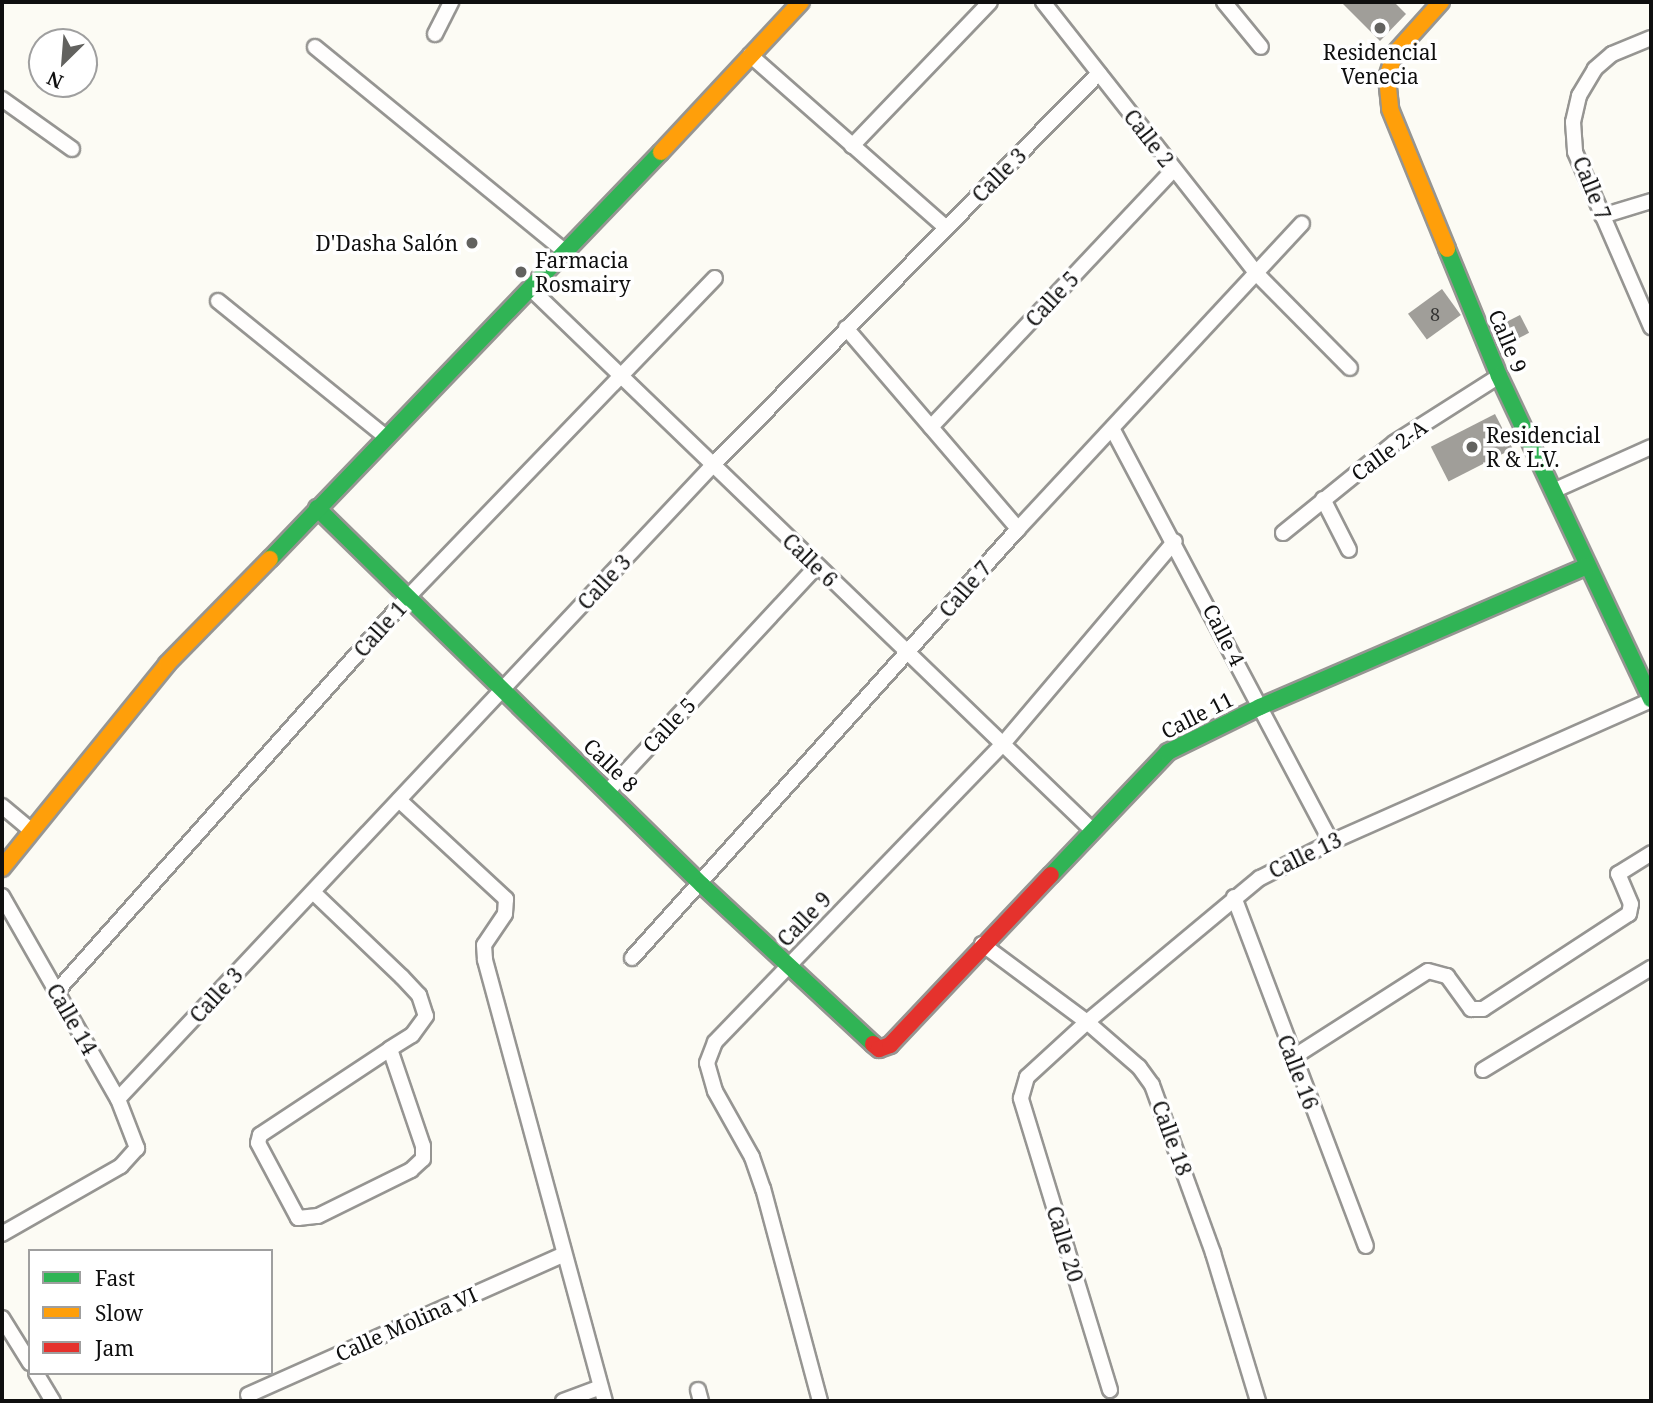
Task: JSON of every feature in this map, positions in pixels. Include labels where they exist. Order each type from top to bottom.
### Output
[{"type":"street","points":[[435,34],[451,2]]},
{"type":"street","points":[[2,868],[167,664],[567,253],[801,2]]},
{"type":"street","points":[[852,146],[990,2]]},
{"type":"street","name":"Calle 2","points":[[1043,2],[1257,274],[1350,368]]},
{"type":"street","points":[[1224,2],[1261,47]]},
{"type":"street","name":"Calle 9","points":[[1441,2],[1395,53],[1387,78],[1388,103],[1499,376],[1651,700]]},
{"type":"street","name":"Calle 7","points":[[1651,38],[1612,54],[1595,69],[1579,96],[1573,122],[1576,152],[1651,327]]},
{"type":"street","points":[[315,47],[567,253]]},
{"type":"street","points":[[750,55],[946,229]]},
{"type":"street","name":"Calle 3","points":[[118,1099],[713,465],[1099,73]]},
{"type":"street","points":[[2,99],[72,149]]},
{"type":"street","name":"Calle 5","points":[[931,427],[1174,170]]},
{"type":"street","points":[[1602,216],[1651,201]]},
{"type":"street","name":"Calle 7","points":[[632,958],[702,886],[1018,529],[1113,430],[1302,223]]},
{"type":"street","name":"Calle 1","points":[[57,991],[407,598],[715,278]]},
{"type":"street","name":"Calle 6","points":[[531,289],[816,567],[1091,829]]},
{"type":"street","points":[[218,302],[386,437]]},
{"type":"street","points":[[846,328],[1018,529]]},
{"type":"street","name":"Calle 2-A","points":[[1283,533],[1394,443],[1499,376]]},
{"type":"street","name":"Calle 4","points":[[1113,430],[1175,541],[1331,842]]},
{"type":"street","points":[[1553,491],[1651,447]]},
{"type":"street","points":[[1323,499],[1349,550]]},
{"type":"street","name":"Calle 8","points":[[317,508],[702,886],[879,1049]]},
{"type":"street","name":"Calle 9","points":[[820,1401],[763,1189],[752,1157],[715,1091],[707,1063],[715,1042],[1002,745],[1175,541]]},
{"type":"street","name":"Calle 11","points":[[879,1049],[890,1045],[1091,829],[1168,752],[1260,707],[1587,566]]},
{"type":"street","name":"Calle 5","points":[[608,791],[816,567]]},
{"type":"street","name":"Calle 13","points":[[1021,1098],[1027,1077],[1087,1022],[1260,878],[1331,842],[1651,700]]},
{"type":"street","points":[[399,800],[506,899],[505,914],[484,945],[485,960],[603,1394],[563,1401]]},
{"type":"street","points":[[2,806],[31,830]]},
{"type":"street","points":[[1292,1058],[1428,971],[1447,976],[1471,1009],[1483,1009],[1629,914],[1631,904],[1618,874],[1651,853]]},
{"type":"street","points":[[313,892],[402,977],[425,1007],[421,1026],[260,1135],[258,1143],[298,1218],[318,1216],[411,1170],[423,1159],[423,1146],[390,1049]]},
{"type":"street","name":"Calle 14","points":[[2,896],[118,1099],[136,1145],[134,1156],[121,1166],[2,1234]]},
{"type":"street","name":"Calle 16","points":[[1234,897],[1292,1058],[1366,1246]]},
{"type":"street","name":"Calle 18","points":[[982,944],[1087,1022],[1139,1067],[1161,1104],[1213,1253],[1258,1401]]},
{"type":"street","points":[[1483,1070],[1651,968]]},
{"type":"street","name":"Calle 20","points":[[1021,1098],[1110,1390]]},
{"type":"street","name":"Calle Molina VI","points":[[248,1395],[564,1254]]},
{"type":"street","points":[[2,1318],[28,1360]]},
{"type":"street","points":[[37,1375],[53,1401]]},
{"type":"building","name":"Residencial Venecia","points":[[1341,2],[1394,2],[1406,14],[1380,41]]},
{"type":"building","points":[[1442,289],[1461,315],[1427,340],[1408,314]]},
{"type":"building","points":[[1520,315],[1529,333],[1510,342],[1501,325]]},
{"type":"building","name":"Residencial R & L.V.","points":[[1495,414],[1513,449],[1449,481],[1431,447]]},
{"type":"traffic: fast","points":[[270,559],[661,152]]},
{"type":"traffic: fast","points":[[1447,249],[1499,376],[1651,699]]},
{"type":"traffic: fast","points":[[317,508],[702,885],[873,1044]]},
{"type":"traffic: fast","points":[[1051,875],[1168,752],[1260,707],[1587,566]]},
{"type":"traffic: slow","points":[[661,152],[801,2]]},
{"type":"traffic: slow","points":[[1441,2],[1395,53],[1387,78],[1390,109],[1447,249]]},
{"type":"traffic: slow","points":[[2,868],[167,664],[270,559]]},
{"type":"traffic: jam","points":[[873,1044],[879,1049],[890,1045],[1051,875]]},
{"type":"place","name":"Residencial Venecia","points":[[1380,28]]},
{"type":"place","name":"D'Dasha Salón","points":[[472,243]]},
{"type":"place","name":"Farmacia Rosmairy","points":[[521,272]]},
{"type":"place","name":"Residencial R & L.V.","points":[[1472,447]]}]
